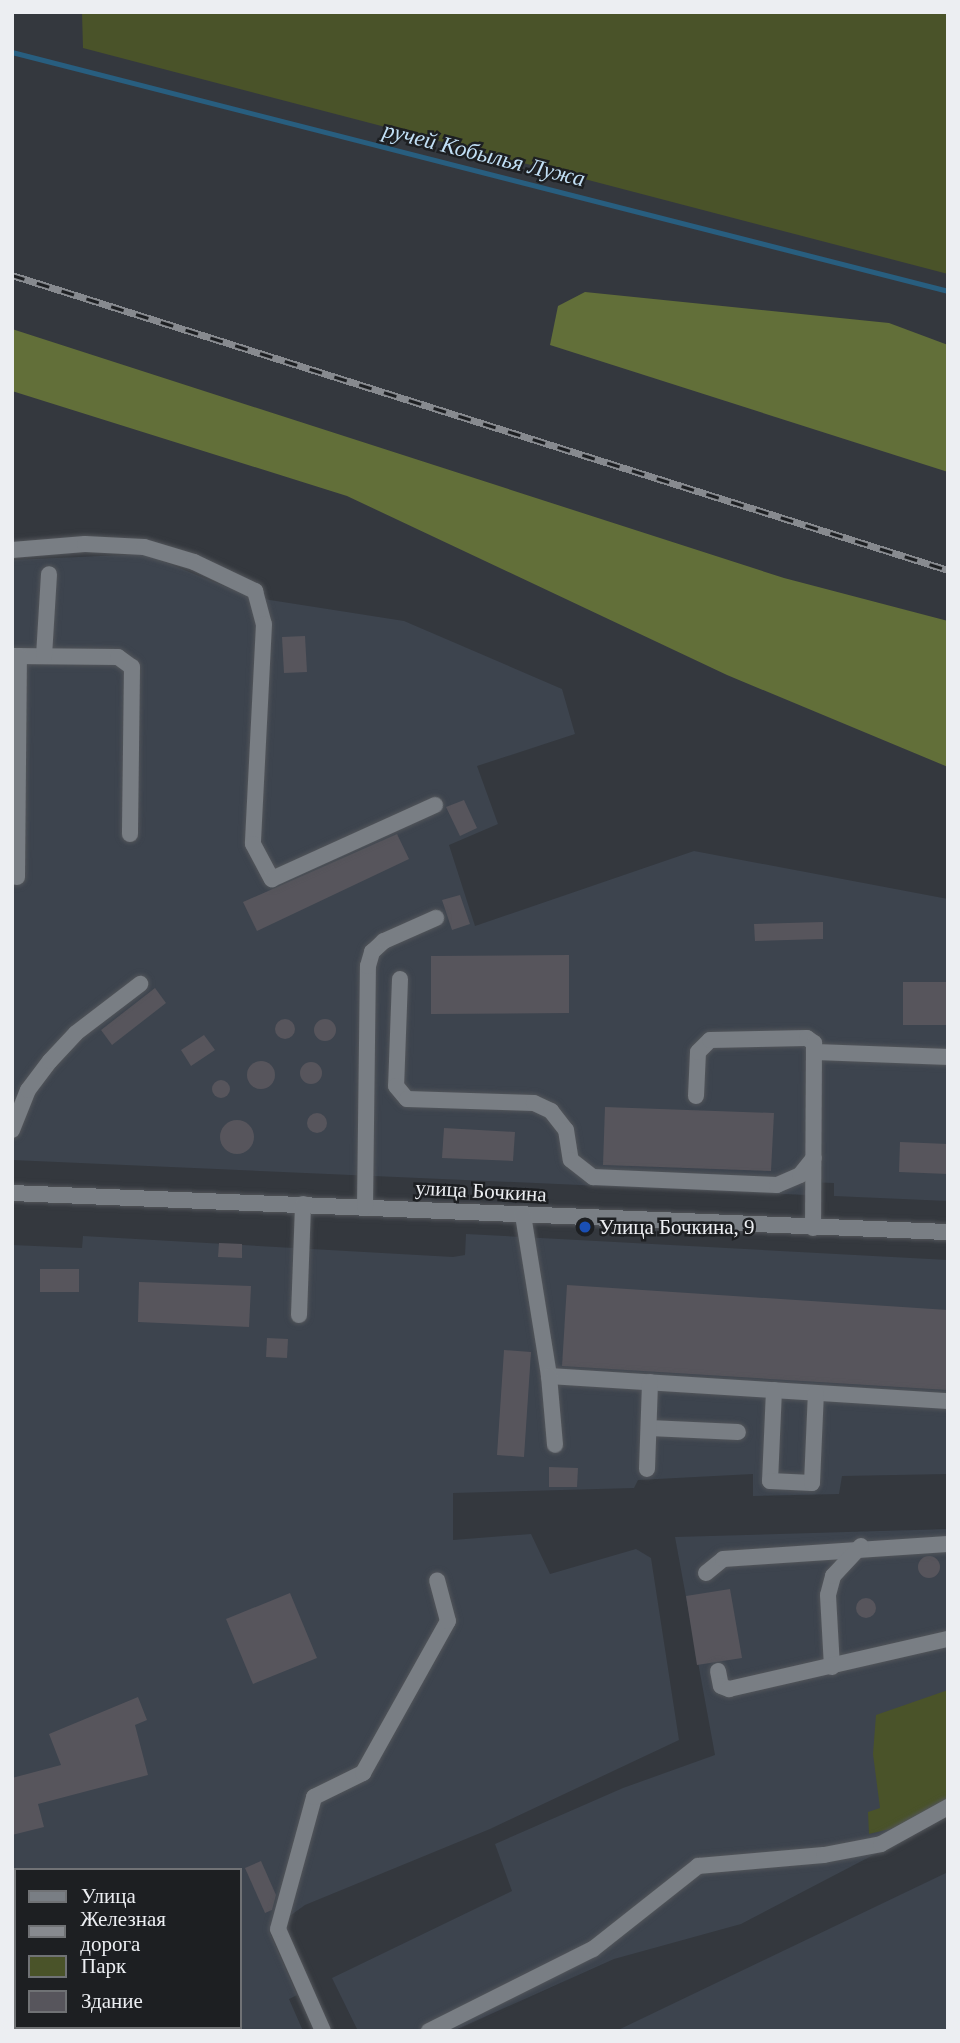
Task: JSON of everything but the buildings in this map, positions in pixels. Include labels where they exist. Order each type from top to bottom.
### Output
[{"type":"street","points":[[12,550],[85,544],[144,547],[194,562],[255,591],[264,624],[253,844],[272,879],[435,804]]},
{"type":"street","points":[[44,656],[49,574]]},
{"type":"street","points":[[17,877],[16,656],[118,657],[132,667],[130,834]]},
{"type":"street","points":[[365,1207],[370,959],[384,941],[436,918]]},
{"type":"street","points":[[400,979],[396,1086],[407,1099],[534,1103],[551,1111],[566,1130],[571,1160],[593,1177],[777,1185],[800,1175],[814,1158]]},
{"type":"street","points":[[12,1130],[23,1098],[50,1061],[76,1032],[140,984]]},
{"type":"street","points":[[696,1097],[698,1052],[710,1040],[807,1038],[817,1052],[813,1228]]},
{"type":"street","points":[[817,1052],[948,1057]]},
{"type":"street","name":"улица Бочкина","points":[[12,1194],[948,1232]]},
{"type":"street","points":[[299,1315],[303,1204]]},
{"type":"street","points":[[523,1215],[549,1376],[555,1445]]},
{"type":"street","points":[[549,1376],[948,1401]]},
{"type":"street","points":[[647,1469],[650,1382]]},
{"type":"street","points":[[774,1390],[770,1481],[812,1483],[816,1393]]},
{"type":"street","points":[[649,1428],[738,1432]]},
{"type":"street","points":[[706,1573],[723,1559],[861,1546],[948,1544]]},
{"type":"street","points":[[832,1667],[828,1595],[833,1576],[861,1546]]},
{"type":"street","points":[[323,2031],[278,1929],[314,1797],[363,1773],[448,1621],[437,1580]]},
{"type":"street","points":[[718,1671],[721,1686],[729,1689],[948,1639]]},
{"type":"street","points":[[429,2031],[593,1949],[698,1866],[824,1855],[881,1844],[948,1807]]},
{"type":"shaded area","points":[[145,554],[251,597],[404,621],[562,689],[575,734],[477,766],[498,824],[449,845],[475,926],[694,851],[948,899],[948,1201],[834,1196],[834,1183],[806,1182],[806,1195],[12,1160],[12,560]]},
{"type":"shaded area","points":[[466,1234],[948,1260],[948,1474],[842,1476],[839,1494],[753,1496],[753,1474],[638,1480],[634,1488],[453,1493],[453,1540],[531,1534],[550,1574],[636,1549],[651,1558],[679,1740],[490,1829],[305,1905],[269,1931],[297,1995],[289,1999],[303,2031],[12,2031],[12,1245],[82,1248],[83,1236],[453,1257],[465,1255]]},
{"type":"shaded area","points":[[948,1529],[948,1816],[741,1924],[614,1959],[453,2031],[358,2031],[332,1978],[512,1891],[495,1844],[623,1788],[715,1755],[675,1537]]},
{"type":"shaded area","points":[[948,1872],[948,2031],[616,2031]]},
{"type":"green space","points":[[82,12],[948,12],[948,274],[83,48]]},
{"type":"green space","points":[[585,292],[889,323],[948,345],[948,472],[550,345],[558,306]]},
{"type":"green space","points":[[12,329],[784,578],[948,621],[948,767],[727,675],[347,496],[12,391]]},
{"type":"green space","points":[[948,1690],[948,1798],[894,1828],[869,1834],[868,1812],[880,1808],[873,1754],[876,1715]]},
{"type":"waterway","name":"ручей Кобылья Лужа","points":[[12,52],[948,291]]},
{"type":"railway","points":[[12,275],[948,570]]},
{"type":"place","name":"Улица Бочкина, 9","points":[[585,1227]]}]
